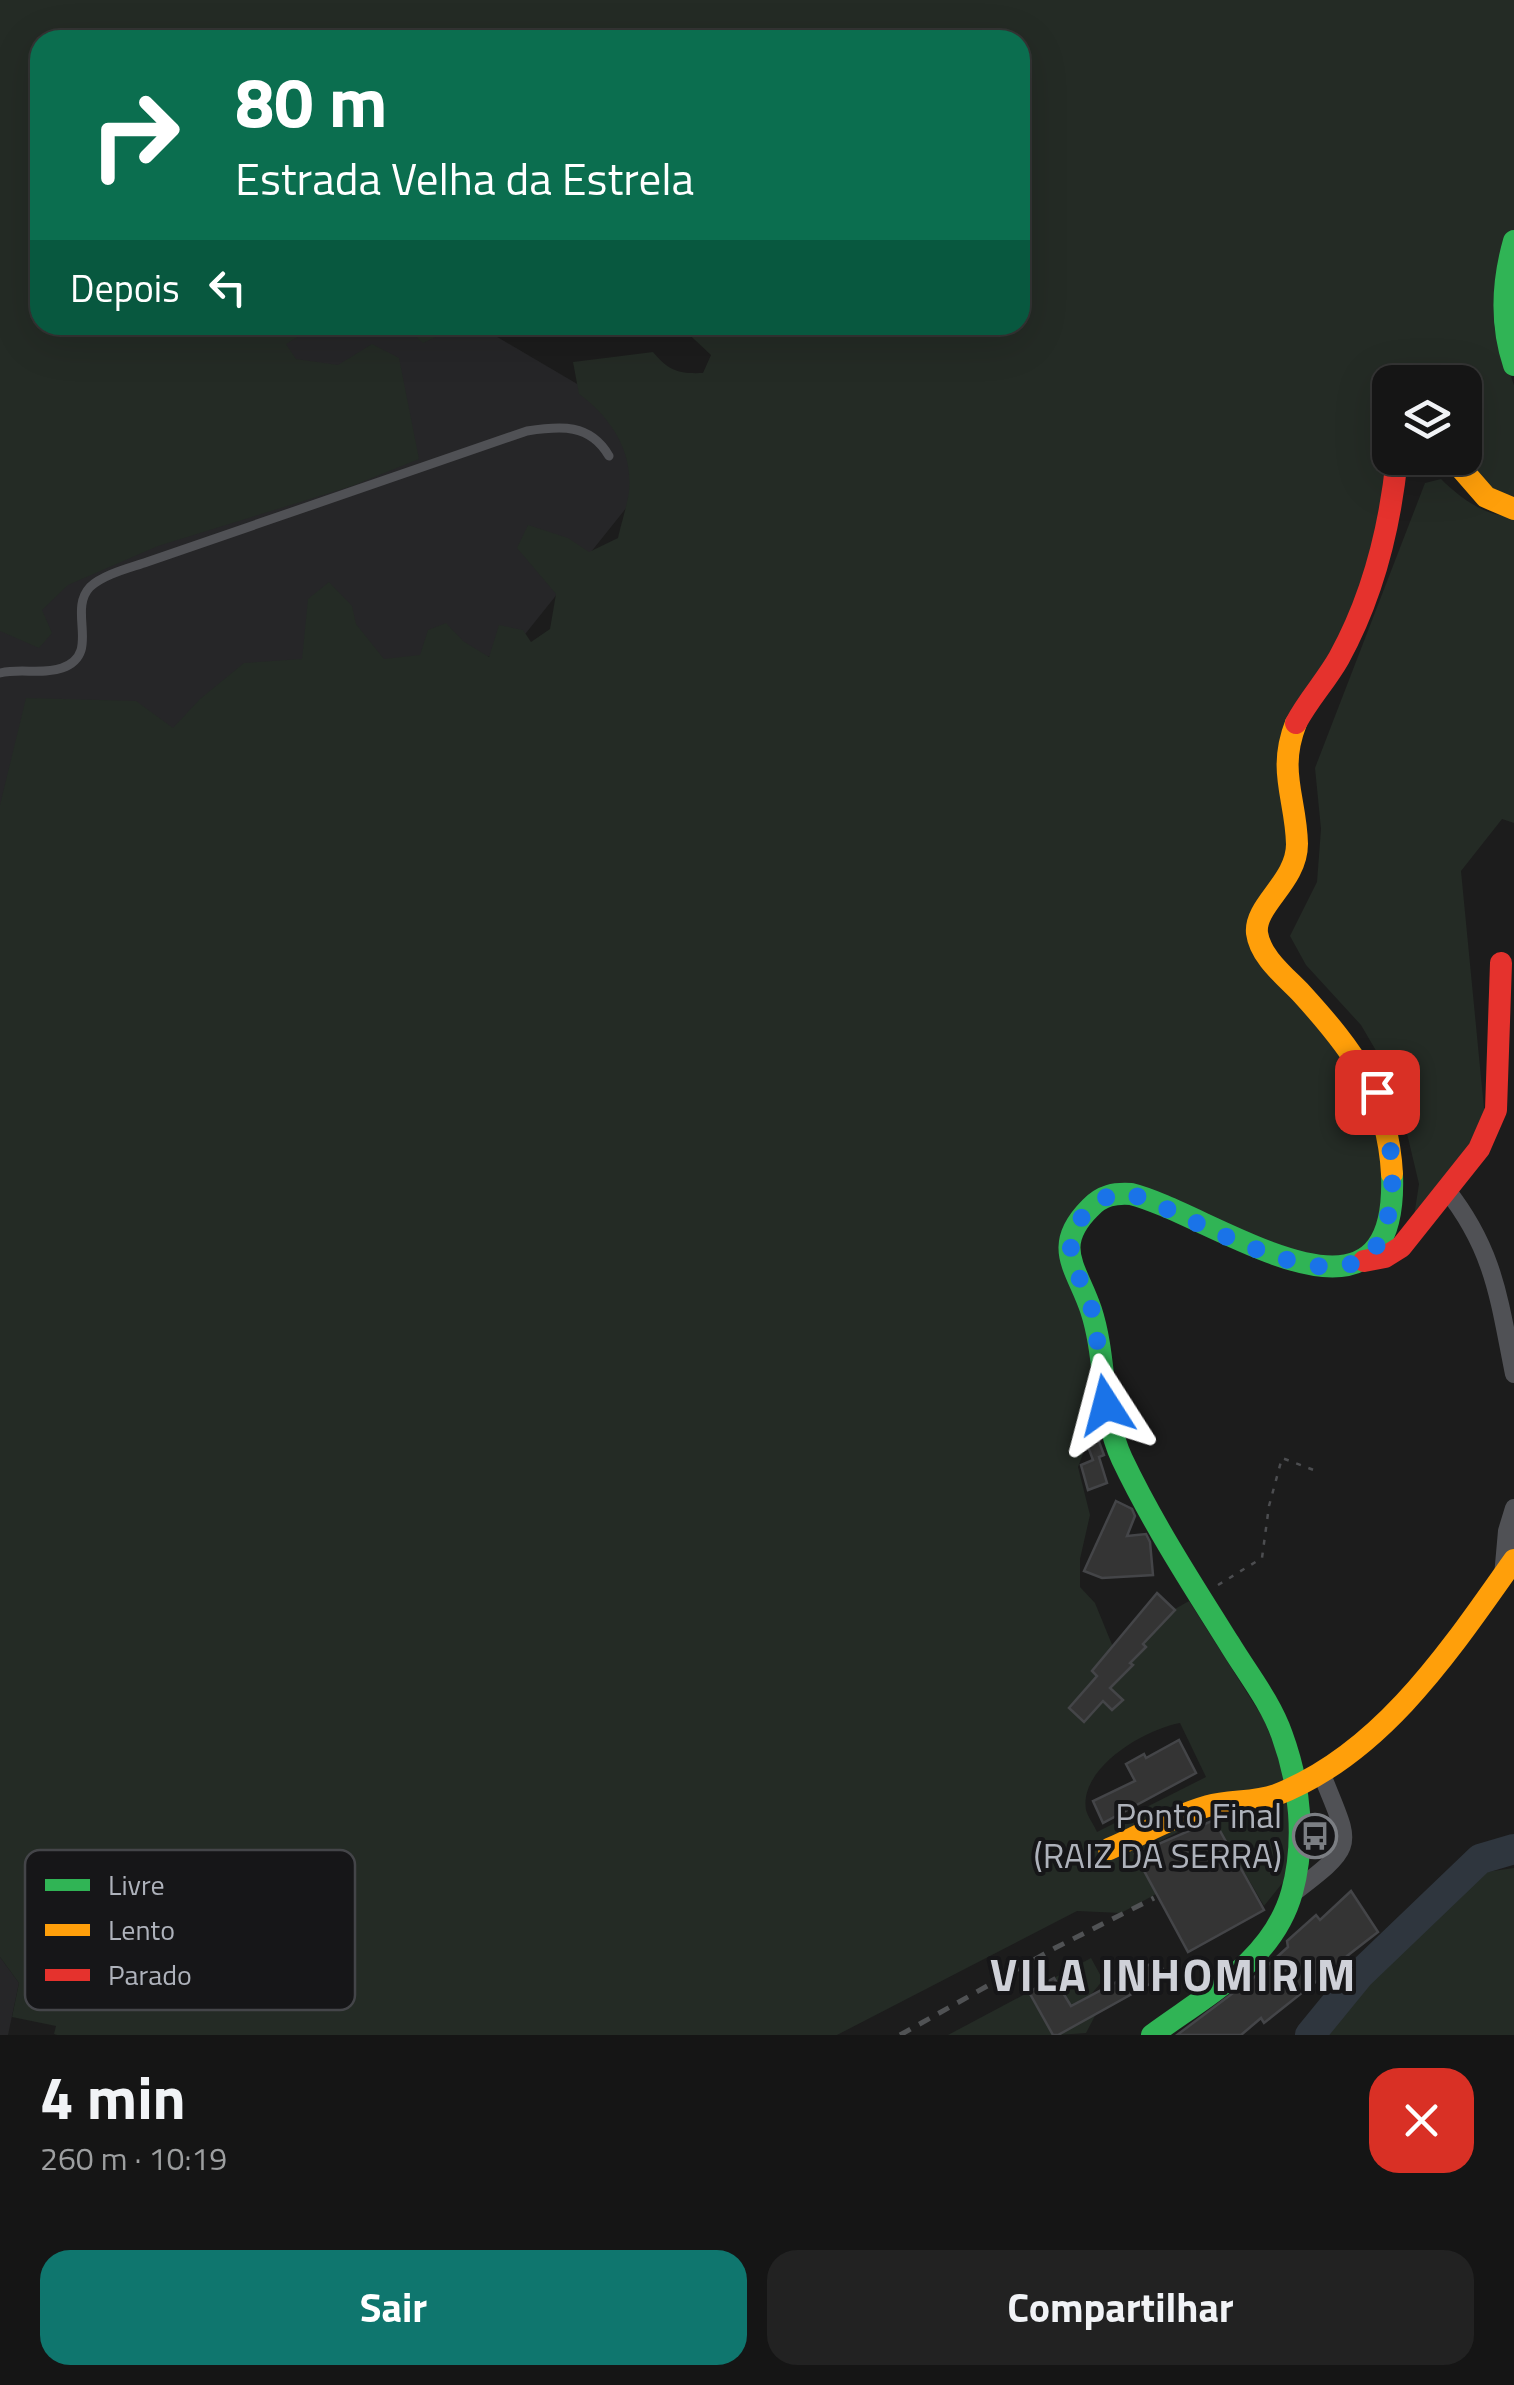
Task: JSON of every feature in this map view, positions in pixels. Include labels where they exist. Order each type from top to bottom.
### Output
[{"type":"main road","points":[[1514,241],[1502,313],[1514,365]]},
{"type":"main road","points":[[1364,1260],[1383,1235],[1392,1190],[1392,1156],[1377,1092],[1349,1046],[1269,957],[1256,934],[1256,924],[1287,882],[1295,861],[1297,844],[1285,776],[1292,732],[1333,668],[1360,615],[1392,516],[1396,475]]},
{"type":"main road","points":[[1466,475],[1481,494],[1502,508],[1514,509]]},
{"type":"main road","points":[[1152,2035],[1266,1946],[1293,1893],[1299,1857],[1296,1785],[1274,1716],[1120,1452],[1102,1384],[1094,1318],[1069,1238],[1074,1226],[1099,1200],[1130,1194],[1298,1264],[1340,1268],[1384,1257],[1400,1247],[1480,1149],[1496,1110],[1502,963]]},
{"type":"main road","points":[[1109,1849],[1215,1804],[1278,1795],[1321,1772],[1358,1745],[1400,1706],[1508,1568]]},
{"type":"street","points":[[1446,1189],[1484,1246],[1497,1285],[1514,1374]]},
{"type":"street","points":[[1508,1568],[1507,1531],[1514,1508]]},
{"type":"street","points":[[1293,1893],[1335,1862],[1344,1842],[1342,1824],[1321,1772]]},
{"type":"lane","points":[[0,673],[15,669],[52,671],[74,661],[83,649],[82,603],[89,588],[147,562],[526,431],[565,426],[578,429],[593,435],[609,456]]},
{"type":"path","points":[[1200,1595],[1262,1558],[1268,1506],[1282,1458],[1320,1472]]},
{"type":"shaded area","points":[[0,0],[1514,0],[1514,240],[1494,327],[1514,385],[1514,497],[1490,492],[1474,475],[1482,475],[1482,365],[1372,365],[1372,475],[1390,475],[1390,501],[1356,616],[1298,714],[1295,844],[1255,924],[1348,1047],[1384,1121],[1382,1235],[1341,1266],[1130,1193],[1073,1225],[1098,1379],[1092,1390],[1089,1438],[1078,1467],[1090,1515],[1080,1559],[1080,1587],[1095,1603],[1113,1647],[1098,1676],[1084,1722],[1103,1701],[1113,1710],[1122,1700],[1110,1688],[1132,1666],[1130,1663],[1145,1648],[1143,1644],[1175,1609],[1189,1601],[1263,1718],[1284,1769],[1291,1841],[1284,1881],[1264,1906],[1211,1815],[1135,1854],[1156,1894],[1121,1913],[1077,1911],[837,2035],[57,2035],[56,2026],[12,2017],[19,1983],[0,1957],[0,805],[26,698],[136,701],[173,728],[200,699],[244,663],[302,659],[308,599],[329,582],[352,606],[356,624],[384,659],[420,655],[428,630],[446,623],[463,641],[489,657],[499,625],[523,630],[531,642],[550,629],[556,594],[517,548],[528,525],[568,538],[589,552],[618,538],[628,496],[629,476],[623,448],[609,424],[579,394],[573,362],[653,352],[675,370],[703,373],[711,355],[690,335],[1030,335],[1030,30],[30,30],[30,335],[301,335],[286,344],[296,359],[338,365],[372,344],[399,358],[419,459],[352,486],[158,546],[68,585],[42,610],[52,633],[39,648],[0,631]],"holes":[[[1180,1723],[1206,1777],[1097,1832],[1086,1810],[1087,1794],[1104,1765],[1133,1742]]]},
{"type":"shaded area","points":[[240,335],[494,335],[613,405],[639,492],[514,648],[0,820],[0,504]]},
{"type":"shaded area","points":[[415,335],[440,335],[423,343]]},
{"type":"shaded area","points":[[1441,479],[1475,505],[1494,514],[1514,516],[1514,823],[1502,819],[1461,871],[1486,1129],[1411,1236],[1419,1184],[1395,1083],[1361,1025],[1306,965],[1290,936],[1317,882],[1321,829],[1315,768],[1425,483]]},
{"type":"shaded area","points":[[1514,1868],[1514,2035],[1324,2035],[1343,2017],[1366,1984],[1486,1872]]},
{"type":"shaded area","points":[[0,1957],[19,1983],[8,2035],[0,2035]]},
{"type":"shaded area","points":[[1091,1958],[1103,1980],[1089,1997],[1097,2012],[1086,2033],[1058,2035],[1080,2022],[1054,1978]]},
{"type":"shaded area","points":[[1029,1992],[1053,2035],[948,2035]]},
{"type":"building","points":[[1098,1439],[1107,1483],[1088,1490],[1081,1465],[1093,1460],[1087,1444]]},
{"type":"building","points":[[1116,1501],[1132,1509],[1135,1516],[1127,1536],[1146,1534],[1150,1542],[1153,1575],[1102,1578],[1084,1571]]},
{"type":"building","points":[[1157,1593],[1175,1610],[1110,1688],[1123,1700],[1112,1710],[1103,1701],[1084,1722],[1069,1708],[1097,1676],[1092,1671]]},
{"type":"building","points":[[1179,1740],[1196,1773],[1103,1823],[1093,1801],[1135,1781],[1126,1764]]},
{"type":"building","points":[[1214,1820],[1264,1910],[1188,1952],[1135,1854]]},
{"type":"building","points":[[1351,1891],[1378,1932],[1320,1983],[1318,1980],[1264,2023],[1261,2018],[1241,2035],[1177,2035],[1257,1975],[1316,1915],[1320,1920]]},
{"type":"building","points":[[1158,1960],[1166,1975],[1058,2035],[1053,2035],[1029,1992],[1054,1978],[1071,2006]]},
{"type":"waterway","points":[[1310,2035],[1359,1975],[1480,1859],[1514,1849]]},
{"type":"railway","points":[[900,2035],[1154,1898]]},
{"type":"traffic: fast","points":[[1514,241],[1504,303],[1514,365]]},
{"type":"traffic: fast","points":[[1152,2035],[1235,1974],[1270,1938],[1292,1892],[1299,1853],[1299,1813],[1288,1754],[1271,1710],[1172,1552],[1122,1459],[1110,1422],[1096,1329],[1071,1258],[1072,1234],[1099,1200],[1131,1194],[1251,1245],[1295,1260],[1334,1266],[1366,1258],[1386,1229],[1392,1174]]},
{"type":"traffic: slow","points":[[1467,475],[1486,497],[1514,509]]},
{"type":"traffic: slow","points":[[1296,723],[1288,756],[1296,828],[1295,858],[1262,913],[1257,933],[1268,958],[1337,1035],[1365,1076],[1383,1121],[1392,1174]]},
{"type":"traffic: slow","points":[[1109,1849],[1195,1810],[1276,1795],[1349,1754],[1411,1696],[1514,1560]]},
{"type":"traffic: jam","points":[[1296,723],[1339,658],[1361,610],[1385,536],[1395,475]]},
{"type":"traffic: jam","points":[[1364,1261],[1385,1257],[1401,1247],[1479,1149],[1496,1110],[1501,963]]},
{"type":"place","name":"Ponto Final (RAIZ DA SERRA)","points":[[1315,1836]]},
{"type":"district","name":"VILA INHOMIRIM","points":[[1174,1975]]},
{"type":"route","points":[[1106,1405],[1094,1318],[1069,1238],[1090,1206],[1107,1196],[1130,1194],[1298,1264],[1329,1269],[1353,1266],[1374,1249],[1390,1213],[1392,1156],[1377,1092]]}]
